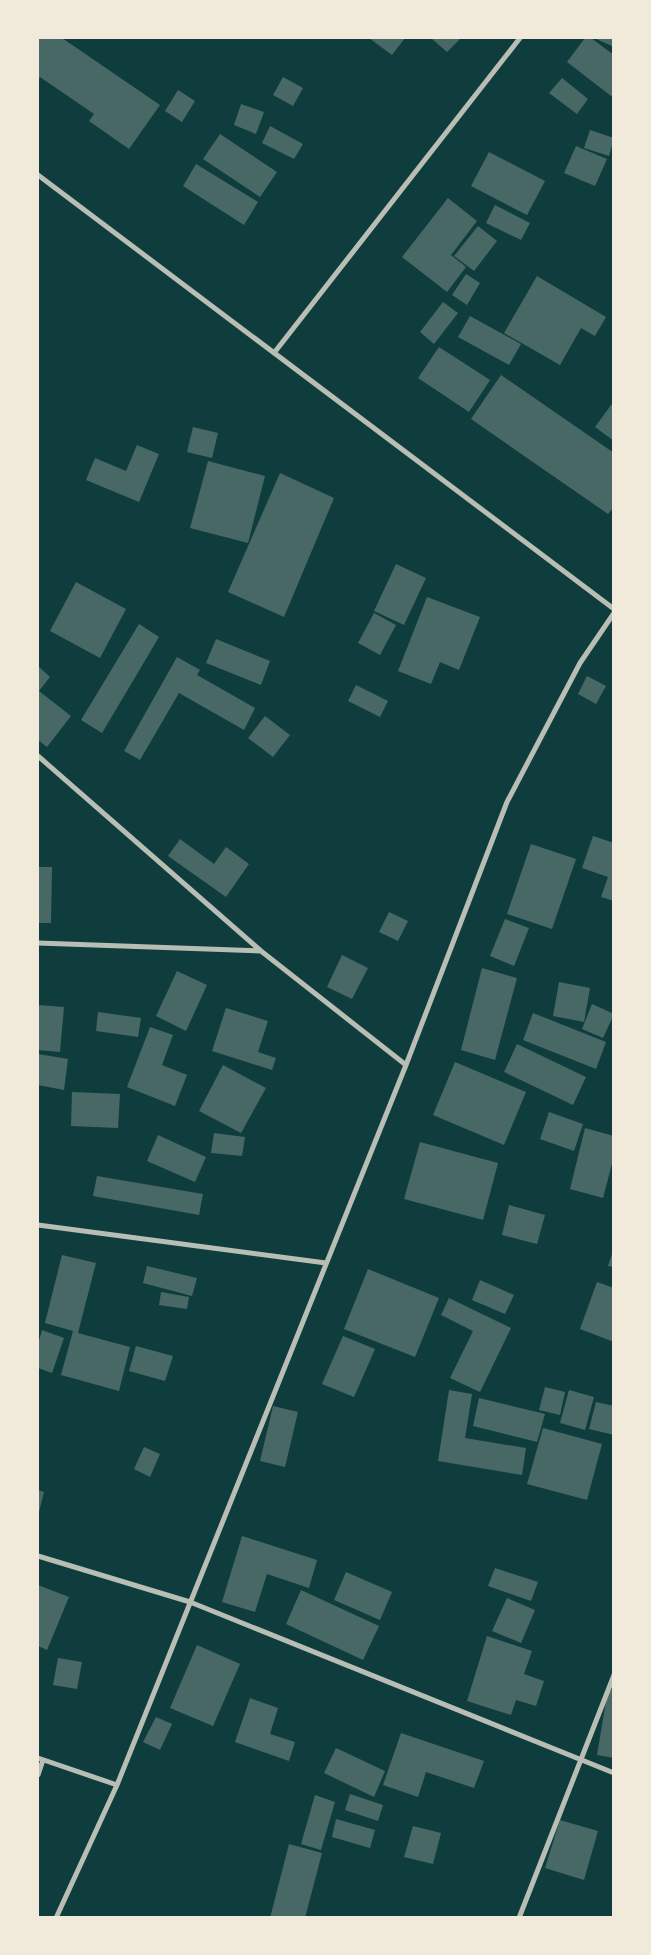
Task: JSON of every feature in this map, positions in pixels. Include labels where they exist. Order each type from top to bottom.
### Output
[{"type":"street","points":[[274,353],[520,38]]},
{"type":"street","points":[[38,175],[614,611],[580,663],[507,802],[406,1064],[117,1785],[56,1918]]},
{"type":"street","points":[[38,756],[261,951],[406,1064]]},
{"type":"street","points":[[38,943],[261,951]]},
{"type":"street","points":[[38,1225],[326,1263]]},
{"type":"street","points":[[38,1556],[190,1602],[614,1773]]},
{"type":"street","points":[[519,1918],[579,1759],[614,1676]]},
{"type":"street","points":[[38,1774],[40,1759],[117,1785]]},
{"type":"building","points":[[38,38],[62,38],[160,105],[129,149],[89,121],[94,114],[40,77],[38,81]]},
{"type":"building","points":[[369,38],[405,38],[392,55]]},
{"type":"building","points":[[431,38],[461,38],[447,52]]},
{"type":"building","points":[[585,38],[591,38],[614,55],[614,94],[611,96],[567,62]]},
{"type":"building","points":[[594,38],[614,38],[614,47]]},
{"type":"building","points":[[283,77],[303,88],[293,106],[273,95]]},
{"type":"building","points":[[562,78],[588,99],[577,114],[549,93]]},
{"type":"building","points":[[178,90],[195,101],[182,122],[165,111]]},
{"type":"building","points":[[241,104],[264,112],[256,134],[234,125]]},
{"type":"building","points":[[270,126],[303,144],[294,159],[262,143]]},
{"type":"building","points":[[590,130],[614,138],[609,156],[584,148]]},
{"type":"building","points":[[220,134],[277,172],[260,197],[203,159]]},
{"type":"building","points":[[576,146],[607,159],[595,186],[564,173]]},
{"type":"building","points":[[489,152],[545,181],[527,215],[471,186]]},
{"type":"building","points":[[196,164],[258,202],[244,225],[183,186]]},
{"type":"building","points":[[448,198],[477,221],[451,255],[466,267],[447,292],[402,257]]},
{"type":"building","points":[[495,205],[530,223],[521,240],[486,223]]},
{"type":"building","points":[[478,226],[497,241],[474,271],[454,256]]},
{"type":"building","points":[[466,274],[480,283],[467,305],[452,295]]},
{"type":"building","points":[[537,276],[606,317],[595,336],[581,328],[560,365],[504,333]]},
{"type":"building","points":[[443,302],[458,313],[434,344],[420,332]]},
{"type":"building","points":[[470,316],[521,344],[509,365],[458,337]]},
{"type":"building","points":[[439,347],[490,380],[469,412],[418,378]]},
{"type":"building","points":[[501,375],[614,453],[614,507],[608,514],[471,419]]},
{"type":"building","points":[[614,401],[614,441],[595,427]]},
{"type":"building","points":[[193,427],[218,433],[212,458],[187,452]]},
{"type":"building","points":[[137,445],[159,454],[139,502],[86,480],[95,458],[126,471]]},
{"type":"building","points":[[208,461],[265,476],[248,543],[190,528]]},
{"type":"building","points":[[280,473],[334,498],[284,617],[228,592]]},
{"type":"building","points":[[396,564],[426,578],[404,625],[374,611]]},
{"type":"building","points":[[76,582],[126,609],[100,658],[50,631]]},
{"type":"building","points":[[427,597],[480,617],[459,670],[440,662],[431,684],[398,671]]},
{"type":"building","points":[[374,613],[396,625],[380,655],[358,643]]},
{"type":"building","points":[[139,624],[159,637],[102,733],[81,720]]},
{"type":"building","points":[[216,639],[270,661],[261,685],[206,663]]},
{"type":"building","points":[[177,657],[200,670],[197,675],[255,708],[244,730],[179,693],[140,760],[124,751]]},
{"type":"building","points":[[38,666],[50,677],[39,691],[71,716],[47,747],[38,740]]},
{"type":"building","points":[[587,676],[606,686],[596,704],[578,694]]},
{"type":"building","points":[[356,685],[388,701],[380,717],[348,701]]},
{"type":"building","points":[[265,716],[290,735],[273,757],[248,738]]},
{"type":"building","points":[[593,836],[614,843],[614,901],[601,897],[608,877],[582,868]]},
{"type":"building","points":[[180,839],[214,864],[226,847],[249,864],[226,897],[168,856]]},
{"type":"building","points":[[531,844],[576,859],[552,929],[507,914]]},
{"type":"building","points":[[38,867],[52,867],[51,923],[38,923]]},
{"type":"building","points":[[389,912],[408,921],[398,941],[379,932]]},
{"type":"building","points":[[505,919],[529,928],[514,966],[490,956]]},
{"type":"building","points":[[342,955],[368,968],[352,999],[327,987]]},
{"type":"building","points":[[482,968],[517,978],[495,1060],[461,1050]]},
{"type":"building","points":[[177,971],[207,985],[186,1031],[156,1016]]},
{"type":"building","points":[[559,982],[590,988],[584,1022],[553,1016]]},
{"type":"building","points":[[592,1004],[614,1014],[603,1038],[582,1029]]},
{"type":"building","points":[[38,1005],[64,1007],[60,1052],[38,1050]]},
{"type":"building","points":[[226,1008],[268,1021],[258,1052],[276,1058],[272,1070],[212,1051]]},
{"type":"building","points":[[98,1012],[141,1018],[138,1037],[96,1031]]},
{"type":"building","points":[[533,1013],[606,1042],[596,1069],[523,1040]]},
{"type":"building","points":[[150,1027],[173,1035],[162,1065],[187,1075],[175,1106],[127,1087]]},
{"type":"building","points":[[517,1044],[586,1077],[573,1105],[504,1072]]},
{"type":"building","points":[[38,1054],[68,1059],[64,1090],[38,1085]]},
{"type":"building","points":[[455,1062],[526,1092],[504,1145],[433,1115]]},
{"type":"building","points":[[223,1065],[266,1088],[241,1133],[199,1111]]},
{"type":"building","points":[[72,1092],[120,1094],[118,1128],[71,1126]]},
{"type":"building","points":[[549,1112],[583,1124],[574,1151],[540,1139]]},
{"type":"building","points":[[585,1128],[614,1136],[614,1156],[603,1198],[570,1189]]},
{"type":"building","points":[[214,1133],[245,1137],[242,1156],[211,1153]]},
{"type":"building","points":[[158,1135],[206,1157],[195,1182],[147,1161]]},
{"type":"building","points":[[420,1142],[498,1163],[483,1220],[404,1199]]},
{"type":"building","points":[[97,1176],[203,1194],[199,1215],[93,1196]]},
{"type":"building","points":[[509,1205],[545,1215],[537,1244],[502,1235]]},
{"type":"building","points":[[614,1248],[614,1267],[608,1266]]},
{"type":"building","points":[[62,1255],[96,1263],[78,1333],[130,1347],[119,1391],[61,1375],[73,1331],[45,1323]]},
{"type":"building","points":[[147,1266],[197,1278],[192,1296],[143,1283]]},
{"type":"building","points":[[368,1269],[439,1298],[415,1357],[344,1329]]},
{"type":"building","points":[[480,1280],[514,1295],[505,1314],[472,1300]]},
{"type":"building","points":[[597,1282],[614,1288],[614,1342],[580,1329]]},
{"type":"building","points":[[161,1292],[189,1297],[187,1309],[159,1305]]},
{"type":"building","points":[[449,1298],[511,1328],[480,1392],[450,1378],[473,1331],[441,1315]]},
{"type":"building","points":[[42,1330],[64,1338],[52,1373],[38,1368],[38,1344]]},
{"type":"building","points":[[343,1336],[375,1349],[354,1397],[322,1384]]},
{"type":"building","points":[[136,1346],[173,1356],[165,1381],[129,1371]]},
{"type":"building","points":[[545,1387],[565,1392],[560,1415],[539,1410]]},
{"type":"building","points":[[449,1390],[472,1394],[465,1438],[526,1448],[522,1475],[438,1461]]},
{"type":"building","points":[[569,1390],[594,1397],[585,1430],[560,1423]]},
{"type":"building","points":[[479,1398],[545,1414],[537,1442],[473,1426]]},
{"type":"building","points":[[596,1402],[614,1406],[614,1435],[589,1429]]},
{"type":"building","points":[[273,1406],[298,1412],[285,1467],[260,1461]]},
{"type":"building","points":[[543,1428],[602,1444],[587,1500],[527,1484]]},
{"type":"building","points":[[144,1447],[160,1454],[150,1477],[134,1469]]},
{"type":"building","points":[[38,1490],[44,1492],[38,1516]]},
{"type":"building","points":[[242,1536],[317,1560],[309,1588],[267,1574],[255,1612],[222,1602]]},
{"type":"building","points":[[495,1568],[538,1582],[531,1601],[488,1586]]},
{"type":"building","points":[[346,1572],[392,1592],[380,1620],[334,1600]]},
{"type":"building","points":[[38,1585],[69,1597],[47,1650],[38,1646]]},
{"type":"building","points":[[301,1590],[379,1626],[363,1660],[286,1624]]},
{"type":"building","points":[[507,1598],[535,1610],[521,1643],[492,1631]]},
{"type":"building","points":[[487,1636],[532,1651],[524,1674],[544,1681],[536,1706],[516,1700],[511,1715],[467,1701]]},
{"type":"building","points":[[197,1645],[240,1664],[213,1726],[170,1708]]},
{"type":"building","points":[[58,1658],[82,1662],[77,1689],[53,1685]]},
{"type":"building","points":[[608,1689],[614,1690],[614,1758],[597,1755]]},
{"type":"building","points":[[250,1698],[278,1708],[270,1734],[295,1742],[289,1761],[235,1742]]},
{"type":"building","points":[[156,1717],[172,1724],[160,1750],[143,1742]]},
{"type":"building","points":[[401,1733],[484,1761],[474,1788],[426,1772],[418,1797],[383,1785]]},
{"type":"building","points":[[336,1748],[385,1771],[374,1797],[324,1773]]},
{"type":"building","points":[[350,1794],[383,1805],[378,1821],[345,1810]]},
{"type":"building","points":[[315,1795],[335,1802],[321,1850],[301,1844]]},
{"type":"building","points":[[336,1819],[375,1830],[370,1848],[332,1837]]},
{"type":"building","points":[[560,1820],[598,1831],[584,1880],[545,1868]]},
{"type":"building","points":[[413,1826],[441,1833],[433,1864],[404,1857]]},
{"type":"building","points":[[289,1844],[322,1853],[305,1918],[270,1918]]}]
